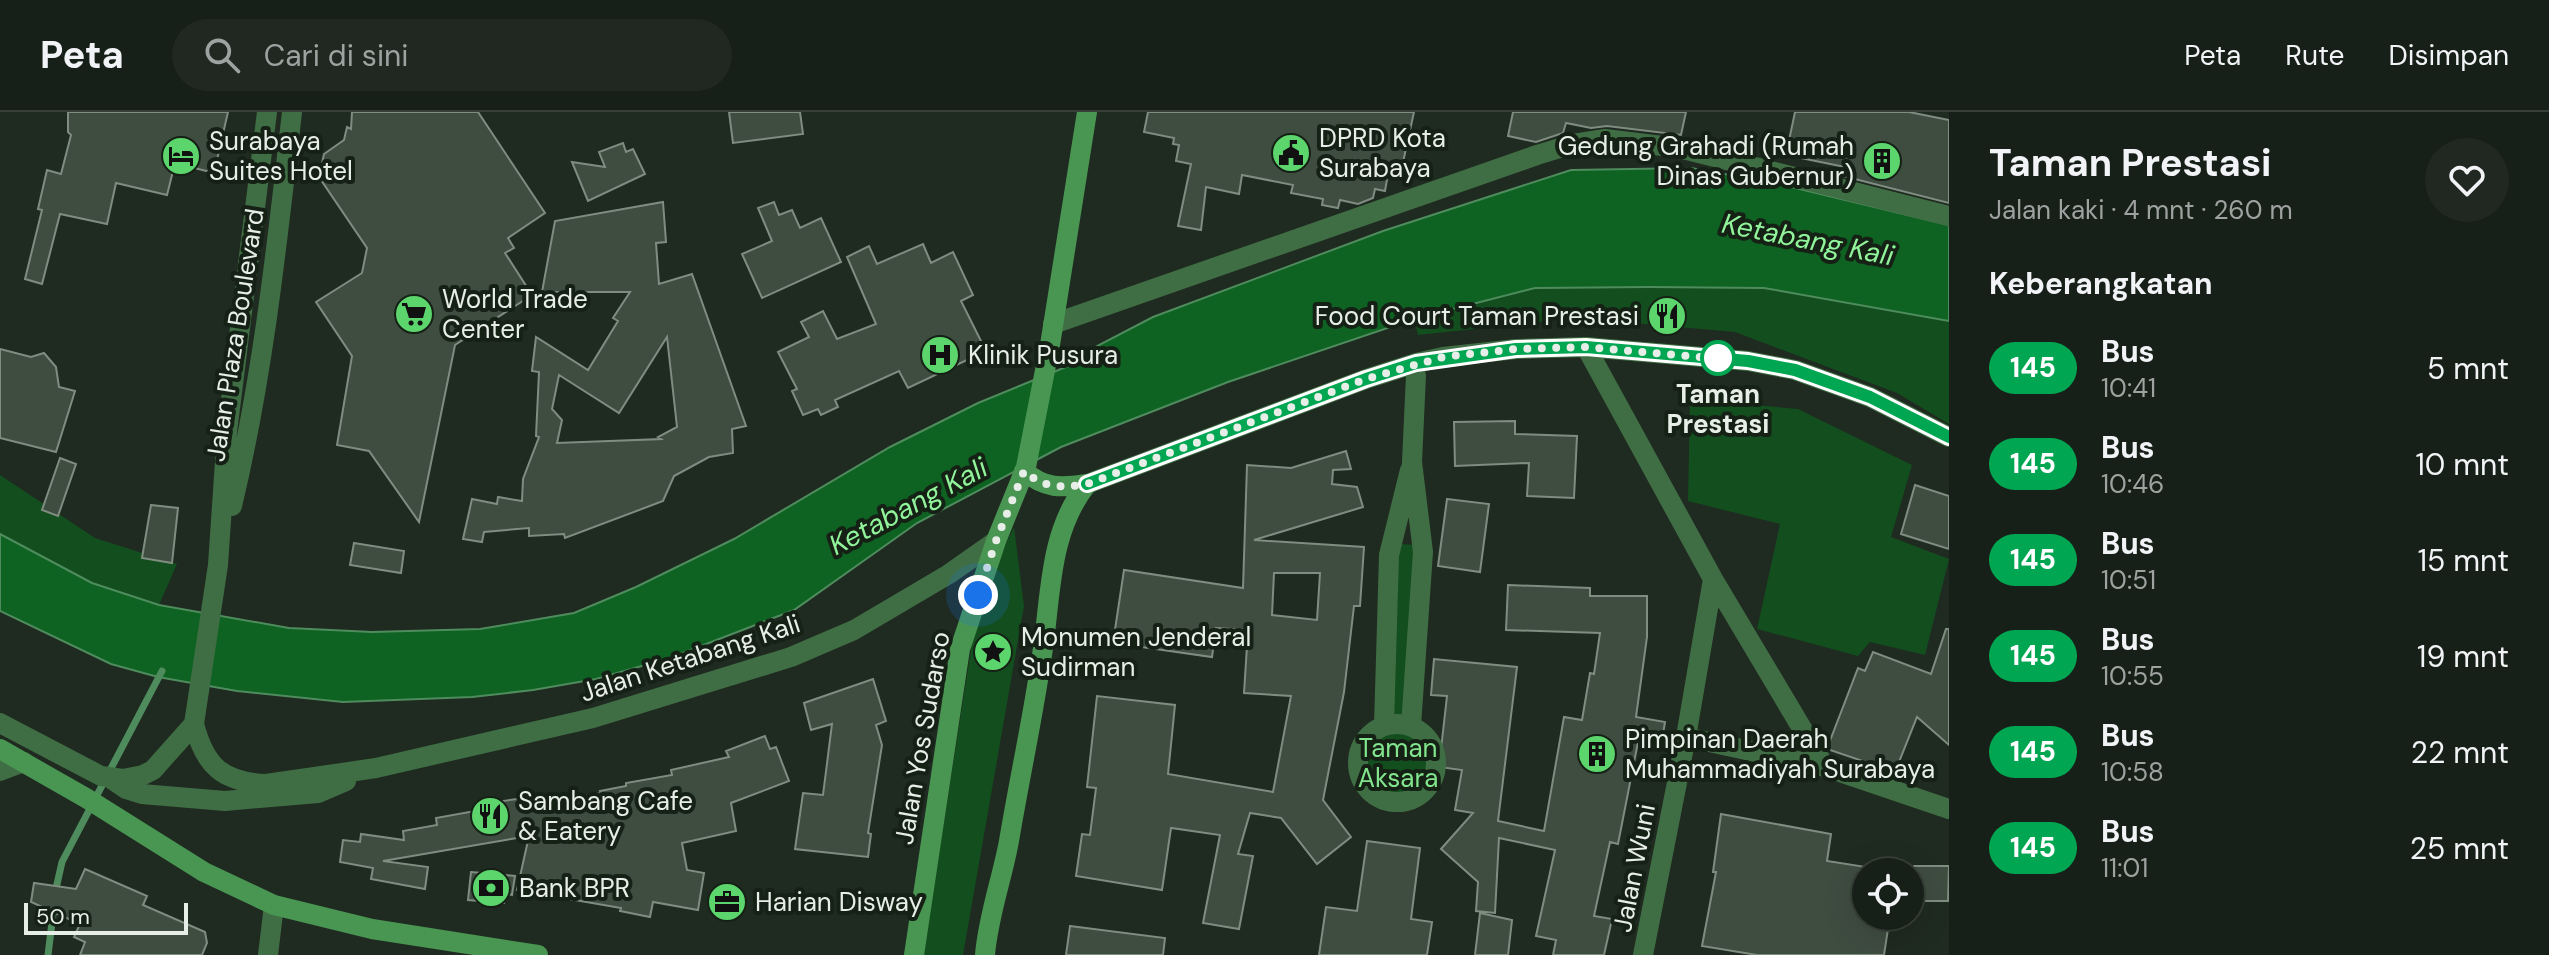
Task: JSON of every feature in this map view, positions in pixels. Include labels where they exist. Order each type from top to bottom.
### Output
[{"type":"main road","name":"Jalan Yos Sudarso","points":[[914,955],[960,649],[996,541],[1025,469],[1052,334],[1087,112]]},
{"type":"main road","points":[[1025,469],[1037,482],[1048,487],[1087,484]]},
{"type":"main road","points":[[985,955],[1004,867],[1044,641],[1048,594],[1057,547],[1073,502],[1087,484]]},
{"type":"main road","points":[[0,749],[93,802],[204,872],[274,905],[372,929],[538,955]]},
{"type":"street","name":"Jalan Plaza Boulevard","points":[[194,724],[218,565],[227,432],[267,112]]},
{"type":"street","name":"Jalan Plaza Boulevard","points":[[218,565],[250,433],[283,205],[292,112]]},
{"type":"street","points":[[1052,334],[1537,155],[1573,144],[1605,139],[1679,148],[1949,216]]},
{"type":"street","points":[[256,202],[283,205]]},
{"type":"street","points":[[1586,347],[1713,579],[1825,767]]},
{"type":"street","points":[[1087,484],[1390,371],[1443,357],[1516,349],[1586,347],[1748,361],[1795,370],[1870,397],[1949,437]]},
{"type":"street","points":[[1390,371],[1416,375],[1436,366],[1443,357]]},
{"type":"street","points":[[1411,726],[1423,552],[1412,462],[1416,375]]},
{"type":"street","points":[[1384,726],[1389,555],[1412,462]]},
{"type":"street","name":"Jalan Ketabang Kali","points":[[194,724],[207,759],[218,771],[248,783],[266,784],[376,768],[593,718],[791,657],[854,630],[949,574],[996,541]]},
{"type":"street","name":"Jalan Wuni","points":[[1643,955],[1713,579]]},
{"type":"street","name":"Jalan Ketabang Kali","points":[[0,723],[126,789],[142,794],[225,801],[318,793],[376,768]]},
{"type":"street","points":[[106,777],[135,777],[153,770],[194,724]]},
{"type":"street","points":[[1384,726],[1411,726],[1430,742],[1436,767],[1433,780],[1415,799],[1389,802],[1367,790],[1360,779],[1358,753],[1363,741],[1384,726]]},
{"type":"street","points":[[1686,737],[1825,767],[1949,809]]},
{"type":"street","points":[[0,771],[24,762]]},
{"type":"street","points":[[268,955],[274,905]]},
{"type":"green space","name":"Taman Prestasi","points":[[1535,288],[1764,288],[1949,321],[1949,424],[1897,393],[1735,332],[1577,318],[1418,335],[1414,319]]},
{"type":"green space","points":[[1690,399],[1798,409],[1912,465],[1891,537],[1949,559],[1925,655],[1870,642],[1858,656],[1757,629],[1780,524],[1688,501]]},
{"type":"green space","points":[[0,475],[95,538],[177,564],[159,605],[92,583],[0,534]]},
{"type":"green space","points":[[1014,527],[1024,606],[963,955],[923,955],[979,599]]},
{"type":"green space","points":[[1399,544],[1415,545],[1404,721],[1389,719]]},
{"type":"green space","name":"Taman Aksara","points":[[1397,730],[1420,740],[1430,763],[1420,786],[1397,796],[1374,786],[1364,763],[1374,740]]},
{"type":"water","name":"Ketabang Kali","points":[[1691,168],[1779,184],[1949,225],[1949,321],[1764,288],[1649,287],[1535,288],[1414,319],[1228,382],[1061,447],[917,523],[794,610],[670,658],[596,679],[533,690],[472,697],[343,702],[237,691],[158,677],[111,664],[0,611],[0,534],[92,583],[159,605],[289,628],[372,632],[480,629],[574,613],[636,587],[734,539],[890,447],[978,403],[1073,364],[1097,346],[1153,317],[1383,231],[1571,170]]},
{"type":"building","points":[[68,112],[228,112],[214,173],[175,163],[167,195],[116,183],[107,224],[60,214],[42,284],[25,279],[42,210],[38,209],[47,170],[61,174],[71,135],[68,132]]},
{"type":"building","name":"World Trade Center","points":[[352,112],[478,112],[545,213],[508,238],[514,248],[505,253],[532,295],[455,345],[419,522],[369,451],[337,445],[352,356],[316,302],[362,273],[367,248],[319,177],[324,154],[344,140],[347,127],[351,129]]},
{"type":"building","points":[[729,112],[800,112],[803,134],[733,143]]},
{"type":"building","name":"DPRD Kota Surabaya","points":[[1148,112],[1414,112],[1400,176],[1388,174],[1385,191],[1375,189],[1373,198],[1358,204],[1340,200],[1338,208],[1322,205],[1323,199],[1291,193],[1293,185],[1242,175],[1239,194],[1206,187],[1201,230],[1178,226],[1191,164],[1176,161],[1179,145],[1173,144],[1174,138],[1144,132]]},
{"type":"building","points":[[1513,112],[1686,112],[1681,135],[1566,123],[1563,133],[1536,142],[1508,136]]},
{"type":"building","name":"Gedung Grahadi (Rumah Dinas Gubernur)","points":[[1795,112],[1909,112],[1949,120],[1949,203],[1843,176],[1845,167],[1786,155]]},
{"type":"building","points":[[623,143],[626,152],[633,149],[645,174],[588,201],[572,162],[605,167],[599,152]]},
{"type":"building","points":[[663,202],[666,242],[656,243],[659,284],[692,274],[746,426],[732,429],[733,453],[709,457],[674,476],[663,501],[565,538],[564,534],[529,536],[529,528],[484,532],[482,542],[463,539],[472,499],[497,504],[498,497],[522,501],[523,479],[539,437],[536,436],[539,372],[532,371],[536,337],[588,370],[618,321],[613,318],[630,292],[542,292],[555,221]],"holes":[[[667,337],[677,427],[658,437],[661,439],[557,443],[562,420],[552,409],[559,375],[619,413]]]},
{"type":"building","points":[[774,202],[779,215],[792,210],[800,228],[821,218],[841,262],[762,298],[742,254],[772,241],[758,208]]},
{"type":"building","points":[[923,244],[931,263],[953,252],[973,295],[961,301],[986,351],[908,388],[899,371],[835,400],[838,407],[821,415],[818,409],[803,415],[792,391],[797,389],[778,352],[809,337],[801,322],[823,311],[837,339],[876,324],[847,257],[869,246],[877,264]]},
{"type":"building","points":[[0,349],[31,357],[44,353],[56,367],[59,387],[75,391],[56,452],[0,438]]},
{"type":"building","points":[[1515,421],[1515,434],[1577,436],[1574,498],[1527,496],[1529,463],[1455,466],[1454,422]]},
{"type":"building","points":[[1346,451],[1351,469],[1333,470],[1332,484],[1357,487],[1363,507],[1254,540],[1364,547],[1360,606],[1354,606],[1344,692],[1323,800],[1351,837],[1317,864],[1281,818],[1250,813],[1238,854],[1253,856],[1239,929],[1203,923],[1220,835],[1171,828],[1162,890],[1076,876],[1082,834],[1090,835],[1096,788],[1087,787],[1097,696],[1175,705],[1168,774],[1273,792],[1291,696],[1244,693],[1248,630],[1216,628],[1212,657],[1113,643],[1124,570],[1243,588],[1247,465],[1291,468]],"holes":[[[1274,573],[1320,573],[1317,620],[1272,615]]]},
{"type":"building","points":[[60,458],[76,464],[58,516],[42,510]]},
{"type":"building","points":[[1915,485],[1949,496],[1949,549],[1901,534]]},
{"type":"building","points":[[1447,499],[1489,504],[1480,572],[1438,566]]},
{"type":"building","points":[[151,505],[178,508],[172,563],[142,558]]},
{"type":"building","points":[[354,543],[404,551],[401,573],[350,565]]},
{"type":"building","points":[[1508,585],[1590,588],[1590,596],[1647,596],[1647,637],[1636,717],[1665,722],[1662,740],[1639,737],[1618,844],[1610,842],[1594,916],[1612,919],[1604,955],[1553,955],[1556,940],[1536,936],[1555,850],[1499,838],[1495,913],[1476,911],[1478,882],[1441,849],[1473,813],[1455,810],[1462,770],[1439,767],[1447,696],[1431,695],[1434,659],[1517,667],[1498,821],[1544,831],[1564,717],[1582,720],[1590,673],[1594,674],[1600,633],[1506,630]]},
{"type":"building","points":[[1946,629],[1949,629],[1949,745],[1917,717],[1895,772],[1830,750],[1828,746],[1858,668],[1865,671],[1873,652],[1931,674]]},
{"type":"building","points":[[873,679],[886,721],[876,725],[882,745],[868,833],[871,834],[868,857],[795,849],[803,793],[823,795],[832,724],[811,730],[804,703]]},
{"type":"building","points":[[765,736],[770,749],[776,747],[789,781],[731,803],[736,831],[682,843],[687,870],[704,873],[698,910],[653,902],[650,917],[620,911],[621,908],[517,890],[529,836],[383,861],[428,867],[425,889],[371,879],[373,868],[340,862],[343,840],[360,842],[361,834],[404,840],[403,831],[437,825],[436,818],[503,806],[503,801],[545,795],[546,799],[553,797],[554,802],[601,793],[626,786],[626,783],[672,775],[671,770],[729,757],[726,751]]},
{"type":"building","points":[[1721,814],[1831,834],[1827,861],[1852,865],[1852,930],[1888,930],[1884,955],[1757,955],[1702,946],[1716,872],[1713,872]]},
{"type":"building","points":[[1367,841],[1420,848],[1411,919],[1432,922],[1427,955],[1319,955],[1326,907],[1357,911]]},
{"type":"building","points":[[1924,866],[1949,866],[1948,901],[1924,901]]},
{"type":"building","points":[[85,869],[147,896],[143,905],[205,932],[207,943],[202,955],[80,955],[85,942],[74,937],[80,924],[31,902],[34,883],[76,889]]},
{"type":"building","name":"Bank BPR","points":[[471,872],[515,876],[512,895],[505,893],[504,903],[468,900]]},
{"type":"building","points":[[1480,913],[1512,920],[1508,955],[1475,955]]},
{"type":"building","points":[[1070,926],[1165,938],[1163,955],[1066,955]]},
{"type":"waterway","points":[[55,893],[62,862],[162,671]]},
{"type":"waterway","points":[[48,955],[54,906]]},
{"type":"bus line","name":"145","points":[[1087,484],[1416,363],[1516,349],[1586,347],[1748,361],[1795,370],[1870,397],[1949,437]]},
{"type":"place","name":"DPRD Kota Surabaya","points":[[1291,153]]},
{"type":"place","name":"Surabaya Suites Hotel","points":[[181,156]]},
{"type":"place","name":"Gedung Grahadi (Rumah Dinas Gubernur)","points":[[1882,161]]},
{"type":"place","name":"World Trade Center","points":[[414,314]]},
{"type":"place","name":"Food Court Taman Prestasi","points":[[1667,316]]},
{"type":"place","name":"Klinik Pusura","points":[[940,355]]},
{"type":"place","name":"Taman Prestasi","points":[[1718,358]]},
{"type":"place","name":"Monumen Jenderal Sudirman","points":[[993,652]]},
{"type":"place","name":"Pimpinan Daerah Muhammadiyah Surabaya","points":[[1597,754]]},
{"type":"place","name":"Sambang Cafe & Eatery","points":[[490,816]]},
{"type":"place","name":"Bank BPR","points":[[491,888]]},
{"type":"place","name":"Harian Disway","points":[[727,902]]},
{"type":"route","points":[[978,595],[1024,471],[1048,487],[1087,484],[1366,379],[1443,357],[1516,349],[1586,347],[1722,359],[1718,358]]}]
